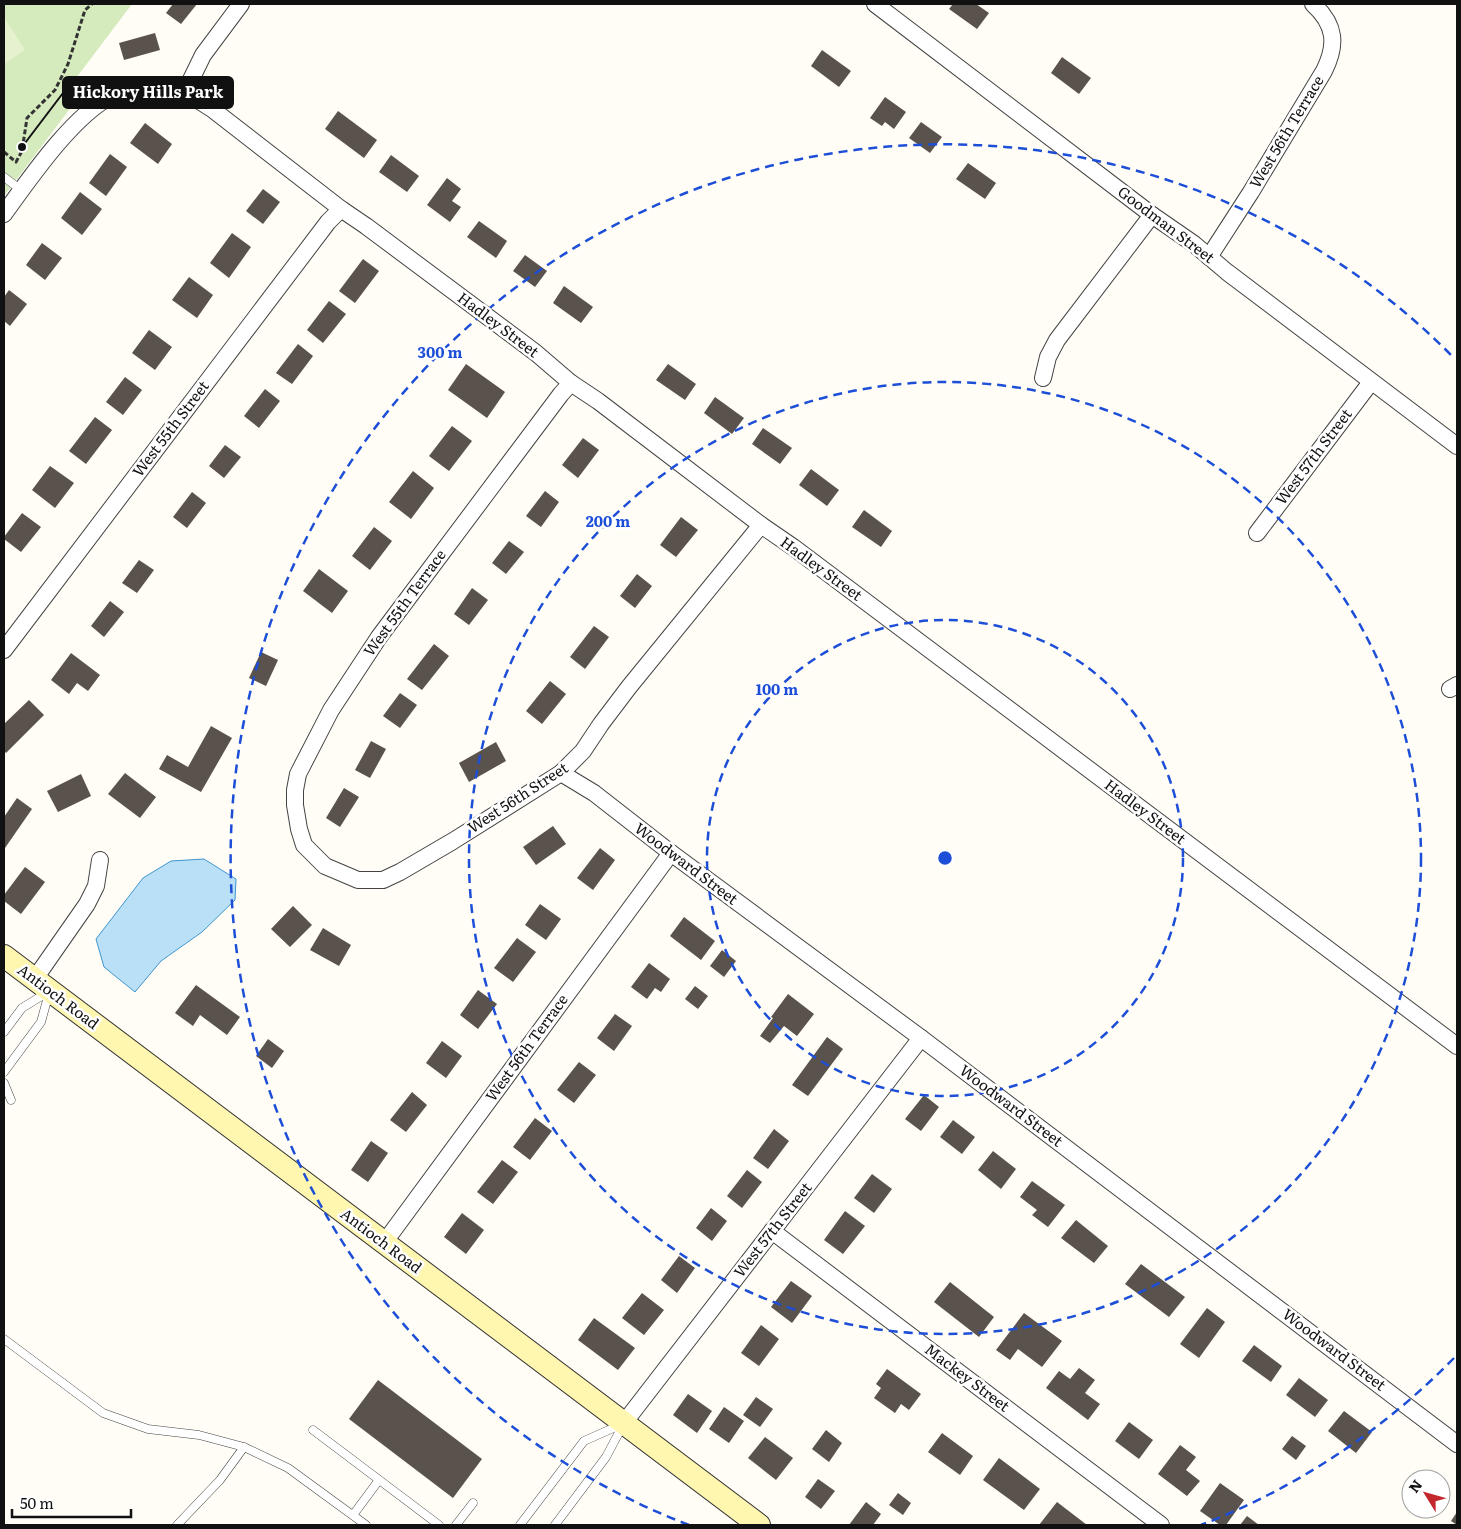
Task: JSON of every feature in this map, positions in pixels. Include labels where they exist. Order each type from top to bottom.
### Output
[{"type":"main road","name":"Antioch Road","points":[[4,956],[759,1525]]},
{"type":"street","points":[[4,214],[68,132],[94,107],[114,95],[144,88],[185,92],[202,55],[241,4]]},
{"type":"street","name":"Goodman Street","points":[[875,4],[1457,446]]},
{"type":"street","name":"West 56th Terrace","points":[[1209,257],[1251,192],[1332,55],[1333,39],[1323,13],[1313,4]]},
{"type":"street","name":"Hadley Street","points":[[185,92],[212,109],[529,348],[571,383],[598,401],[760,525],[793,547],[1457,1046]]},
{"type":"street","name":"West 55th Street","points":[[4,650],[328,222],[341,208]]},
{"type":"street","points":[[1043,378],[1048,356],[1057,340],[1152,216]]},
{"type":"street","name":"West 57th Street","points":[[1257,533],[1371,382]]},
{"type":"street","name":"West 55th Terrace","points":[[304,845],[298,829],[295,805],[298,774],[331,710],[379,637],[555,401],[571,383]]},
{"type":"street","name":"West 56th Street","points":[[304,845],[325,866],[342,874],[358,880],[383,880],[453,841],[561,773],[583,751],[629,687],[760,525]]},
{"type":"street","name":"Woodward Street","points":[[561,773],[594,793],[670,853],[922,1038],[1457,1444]]},
{"type":"street","name":"West 56th Terrace","points":[[384,1243],[670,853]]},
{"type":"street","points":[[42,986],[96,886],[100,860]]},
{"type":"street","name":"West 57th Street","points":[[624,1423],[922,1038]]},
{"type":"street","name":"Mackey Street","points":[[772,1231],[1161,1525]]},
{"type":"lane","points":[[4,177],[22,190]]},
{"type":"lane","points":[[4,1032],[42,986]]},
{"type":"lane","points":[[4,1072],[41,1022],[42,986]]},
{"type":"lane","points":[[4,1083],[12,1100]]},
{"type":"lane","points":[[4,1338],[103,1413],[148,1429],[199,1435],[244,1447],[288,1468],[366,1525]]},
{"type":"lane","points":[[520,1525],[584,1441],[624,1423]]},
{"type":"lane","points":[[555,1525],[606,1457],[624,1423]]},
{"type":"lane","points":[[313,1430],[439,1525]]},
{"type":"lane","points":[[177,1525],[220,1480],[244,1447]]},
{"type":"lane","points":[[353,1516],[379,1480]]},
{"type":"lane","points":[[456,1525],[473,1503]]},
{"type":"path","points":[[4,152],[16,162],[22,151],[27,118],[55,90],[68,64],[86,10],[92,4]]},
{"type":"green space","points":[[4,4],[132,4],[70,86],[78,98],[4,196]]},
{"type":"green space","points":[[4,17],[25,50],[4,64]]},
{"type":"water","points":[[204,859],[236,879],[235,900],[202,932],[161,961],[135,992],[104,967],[96,939],[143,878],[171,861]]},
{"type":"building","points":[[173,4],[197,4],[181,24],[166,13]]},
{"type":"building","points":[[953,4],[976,4],[989,13],[977,29],[949,9]]},
{"type":"building","points":[[155,33],[160,50],[124,60],[119,43]]},
{"type":"building","points":[[822,50],[851,71],[839,87],[811,66]]},
{"type":"building","points":[[1062,57],[1091,78],[1079,94],[1051,73]]},
{"type":"building","points":[[885,97],[906,112],[894,129],[885,122],[882,126],[870,118]]},
{"type":"building","points":[[338,111],[377,140],[364,158],[325,129]]},
{"type":"building","points":[[921,122],[942,137],[930,153],[909,138]]},
{"type":"building","points":[[145,123],[172,144],[158,164],[130,143]]},
{"type":"building","points":[[110,154],[127,167],[106,196],[89,183]]},
{"type":"building","points":[[391,155],[419,176],[407,192],[379,172]]},
{"type":"building","points":[[968,163],[996,183],[985,199],[956,179]]},
{"type":"building","points":[[447,178],[461,189],[452,201],[461,207],[450,222],[427,205]]},
{"type":"building","points":[[263,189],[280,202],[263,224],[246,211]]},
{"type":"building","points":[[80,192],[102,209],[82,235],[61,218]]},
{"type":"building","points":[[479,221],[507,241],[496,258],[467,237]]},
{"type":"building","points":[[232,233],[251,247],[229,278],[210,263]]},
{"type":"building","points":[[42,243],[62,258],[45,280],[26,265]]},
{"type":"building","points":[[525,255],[547,271],[535,287],[513,271]]},
{"type":"building","points":[[363,259],[379,271],[355,303],[339,291]]},
{"type":"building","points":[[189,277],[213,295],[197,318],[172,300]]},
{"type":"building","points":[[564,286],[593,307],[581,323],[553,303]]},
{"type":"building","points":[[9,290],[27,304],[10,326],[4,321],[4,297]]},
{"type":"building","points":[[329,301],[346,314],[323,343],[307,330]]},
{"type":"building","points":[[149,330],[172,347],[155,370],[132,353]]},
{"type":"building","points":[[298,344],[313,356],[292,384],[276,373]]},
{"type":"building","points":[[466,364],[505,392],[487,418],[448,390]]},
{"type":"building","points":[[668,364],[696,384],[685,400],[656,380]]},
{"type":"building","points":[[125,377],[142,390],[123,415],[106,402]]},
{"type":"building","points":[[265,389],[280,401],[259,428],[244,416]]},
{"type":"building","points":[[715,397],[744,418],[732,434],[704,413]]},
{"type":"building","points":[[95,417],[112,430],[86,464],[69,451]]},
{"type":"building","points":[[452,426],[472,441],[449,471],[429,456]]},
{"type":"building","points":[[763,428],[792,448],[780,464],[752,444]]},
{"type":"building","points":[[583,438],[599,450],[578,478],[562,465]]},
{"type":"building","points":[[225,445],[241,457],[224,478],[209,466]]},
{"type":"building","points":[[50,466],[74,483],[55,508],[32,490]]},
{"type":"building","points":[[811,469],[839,490],[827,506],[799,485]]},
{"type":"building","points":[[413,471],[434,488],[411,519],[389,502]]},
{"type":"building","points":[[545,491],[559,502],[541,527],[526,516]]},
{"type":"building","points":[[192,492],[206,503],[187,528],[173,517]]},
{"type":"building","points":[[864,510],[892,531],[881,547],[852,527]]},
{"type":"building","points":[[22,513],[41,527],[21,552],[4,537]]},
{"type":"building","points":[[681,517],[698,530],[676,557],[660,545]]},
{"type":"building","points":[[374,527],[392,541],[370,570],[352,556]]},
{"type":"building","points":[[509,541],[524,552],[506,574],[492,563]]},
{"type":"building","points":[[139,560],[154,570],[137,593],[122,583]]},
{"type":"building","points":[[319,569],[348,591],[332,613],[303,591]]},
{"type":"building","points":[[637,574],[652,586],[635,608],[620,596]]},
{"type":"building","points":[[472,588],[488,600],[469,625],[454,614]]},
{"type":"building","points":[[110,601],[124,612],[104,637],[91,626]]},
{"type":"building","points":[[594,626],[609,637],[585,669],[570,657]]},
{"type":"building","points":[[434,644],[449,656],[422,690],[407,679]]},
{"type":"building","points":[[261,652],[278,660],[266,686],[249,678]]},
{"type":"building","points":[[71,653],[100,675],[88,691],[77,683],[69,694],[51,680]]},
{"type":"building","points":[[550,681],[566,694],[542,724],[526,711]]},
{"type":"building","points":[[400,693],[417,705],[400,728],[383,716]]},
{"type":"building","points":[[29,700],[44,715],[6,753],[4,751],[4,724]]},
{"type":"building","points":[[211,726],[232,738],[201,792],[159,769],[167,755],[188,767]]},
{"type":"building","points":[[371,741],[386,749],[370,778],[355,770]]},
{"type":"building","points":[[496,742],[506,761],[469,782],[459,763]]},
{"type":"building","points":[[125,773],[156,797],[140,818],[108,794]]},
{"type":"building","points":[[81,774],[91,796],[58,812],[47,791]]},
{"type":"building","points":[[344,788],[359,797],[340,827],[326,818]]},
{"type":"building","points":[[17,798],[32,809],[5,848],[4,817]]},
{"type":"building","points":[[553,826],[566,844],[536,865],[523,847]]},
{"type":"building","points":[[600,848],[615,860],[593,890],[577,878]]},
{"type":"building","points":[[25,867],[45,882],[21,914],[4,901],[4,895]]},
{"type":"building","points":[[540,904],[561,919],[546,940],[525,925]]},
{"type":"building","points":[[293,906],[312,925],[290,947],[271,929]]},
{"type":"building","points":[[684,917],[715,941],[701,960],[670,936]]},
{"type":"building","points":[[323,928],[351,945],[339,966],[310,950]]},
{"type":"building","points":[[517,938],[536,952],[513,982],[494,968]]},
{"type":"building","points":[[722,950],[736,961],[724,977],[710,966]]},
{"type":"building","points":[[649,963],[670,979],[661,992],[655,988],[647,999],[631,987]]},
{"type":"building","points":[[196,985],[240,1017],[227,1035],[200,1015],[193,1026],[175,1013]]},
{"type":"building","points":[[695,986],[708,996],[698,1009],[685,999]]},
{"type":"building","points":[[478,990],[497,1004],[478,1029],[460,1015]]},
{"type":"building","points":[[788,994],[814,1014],[797,1036],[784,1026],[770,1043],[760,1036]]},
{"type":"building","points":[[615,1014],[632,1026],[614,1051],[597,1038]]},
{"type":"building","points":[[827,1037],[843,1049],[808,1096],[792,1085]]},
{"type":"building","points":[[268,1039],[284,1051],[272,1068],[256,1056]]},
{"type":"building","points":[[442,1041],[462,1056],[446,1078],[426,1063]]},
{"type":"building","points":[[579,1062],[596,1075],[574,1103],[557,1090]]},
{"type":"building","points":[[412,1092],[427,1105],[406,1132],[390,1120]]},
{"type":"building","points":[[924,1095],[939,1107],[921,1131],[905,1119]]},
{"type":"building","points":[[535,1118],[552,1131],[530,1160],[513,1147]]},
{"type":"building","points":[[953,1120],[975,1137],[962,1154],[940,1137]]},
{"type":"building","points":[[774,1129],[789,1141],[768,1169],[753,1158]]},
{"type":"building","points":[[371,1141],[388,1153],[368,1182],[351,1170]]},
{"type":"building","points":[[993,1151],[1016,1169],[1001,1189],[978,1170]]},
{"type":"building","points":[[502,1160],[518,1172],[493,1204],[477,1192]]},
{"type":"building","points":[[747,1170],[762,1182],[742,1208],[727,1196]]},
{"type":"building","points":[[872,1174],[892,1189],[874,1213],[854,1198]]},
{"type":"building","points":[[1032,1181],[1065,1205],[1048,1227],[1032,1215],[1037,1210],[1020,1197]]},
{"type":"building","points":[[711,1208],[727,1221],[712,1241],[696,1228]]},
{"type":"building","points":[[845,1211],[865,1226],[843,1254],[824,1240]]},
{"type":"building","points":[[462,1213],[484,1230],[466,1254],[444,1237]]},
{"type":"building","points":[[1076,1220],[1108,1246],[1094,1263],[1061,1238]]},
{"type":"building","points":[[679,1256],[695,1268],[677,1293],[661,1280]]},
{"type":"building","points":[[1141,1264],[1185,1297],[1169,1317],[1125,1284]]},
{"type":"building","points":[[791,1281],[812,1296],[792,1323],[771,1307]]},
{"type":"building","points":[[950,1282],[994,1317],[979,1337],[934,1302]]},
{"type":"building","points":[[642,1293],[664,1310],[644,1335],[622,1318]]},
{"type":"building","points":[[1207,1308],[1225,1322],[1199,1358],[1180,1344]]},
{"type":"building","points":[[1024,1313],[1062,1341],[1042,1367],[1018,1349],[1010,1360],[996,1350]]},
{"type":"building","points":[[594,1318],[635,1348],[618,1370],[578,1340]]},
{"type":"building","points":[[761,1325],[779,1339],[759,1366],[741,1353]]},
{"type":"building","points":[[1254,1345],[1282,1366],[1271,1382],[1242,1361]]},
{"type":"building","points":[[1079,1368],[1095,1380],[1085,1393],[1100,1404],[1088,1420],[1046,1388],[1059,1371],[1070,1379]]},
{"type":"building","points":[[887,1369],[921,1394],[909,1410],[901,1404],[895,1413],[874,1398],[881,1388],[876,1384]]},
{"type":"building","points":[[1299,1378],[1328,1400],[1315,1417],[1286,1395]]},
{"type":"building","points":[[378,1380],[482,1459],[453,1498],[349,1419]]},
{"type":"building","points":[[688,1394],[712,1411],[697,1433],[673,1415]]},
{"type":"building","points":[[756,1397],[773,1409],[760,1427],[743,1415]]},
{"type":"building","points":[[724,1407],[744,1421],[729,1443],[709,1429]]},
{"type":"building","points":[[1344,1411],[1372,1432],[1356,1453],[1328,1431]]},
{"type":"building","points":[[1129,1422],[1153,1440],[1139,1459],[1115,1441]]},
{"type":"building","points":[[826,1430],[842,1443],[829,1462],[812,1449]]},
{"type":"building","points":[[942,1433],[973,1456],[960,1475],[928,1452]]},
{"type":"building","points":[[1292,1436],[1306,1446],[1296,1460],[1282,1449]]},
{"type":"building","points":[[765,1437],[793,1458],[776,1480],[748,1458]]},
{"type":"building","points":[[1180,1445],[1196,1457],[1186,1470],[1200,1481],[1187,1496],[1158,1474]]},
{"type":"building","points":[[999,1458],[1040,1489],[1024,1510],[983,1480]]},
{"type":"building","points":[[818,1479],[835,1491],[821,1509],[805,1497]]},
{"type":"building","points":[[1220,1483],[1244,1500],[1226,1525],[1220,1525],[1200,1511]]},
{"type":"building","points":[[898,1493],[911,1503],[903,1515],[889,1505]]},
{"type":"building","points":[[866,1502],[881,1514],[873,1525],[849,1525]]},
{"type":"building","points":[[1057,1502],[1087,1525],[1039,1525]]},
{"type":"building","points":[[1457,1512],[1457,1525],[1451,1521]]},
{"type":"building","points":[[1247,1516],[1259,1525],[1240,1525]]},
{"type":"place","name":"Hickory Hills Park","points":[[22,147]]}]
